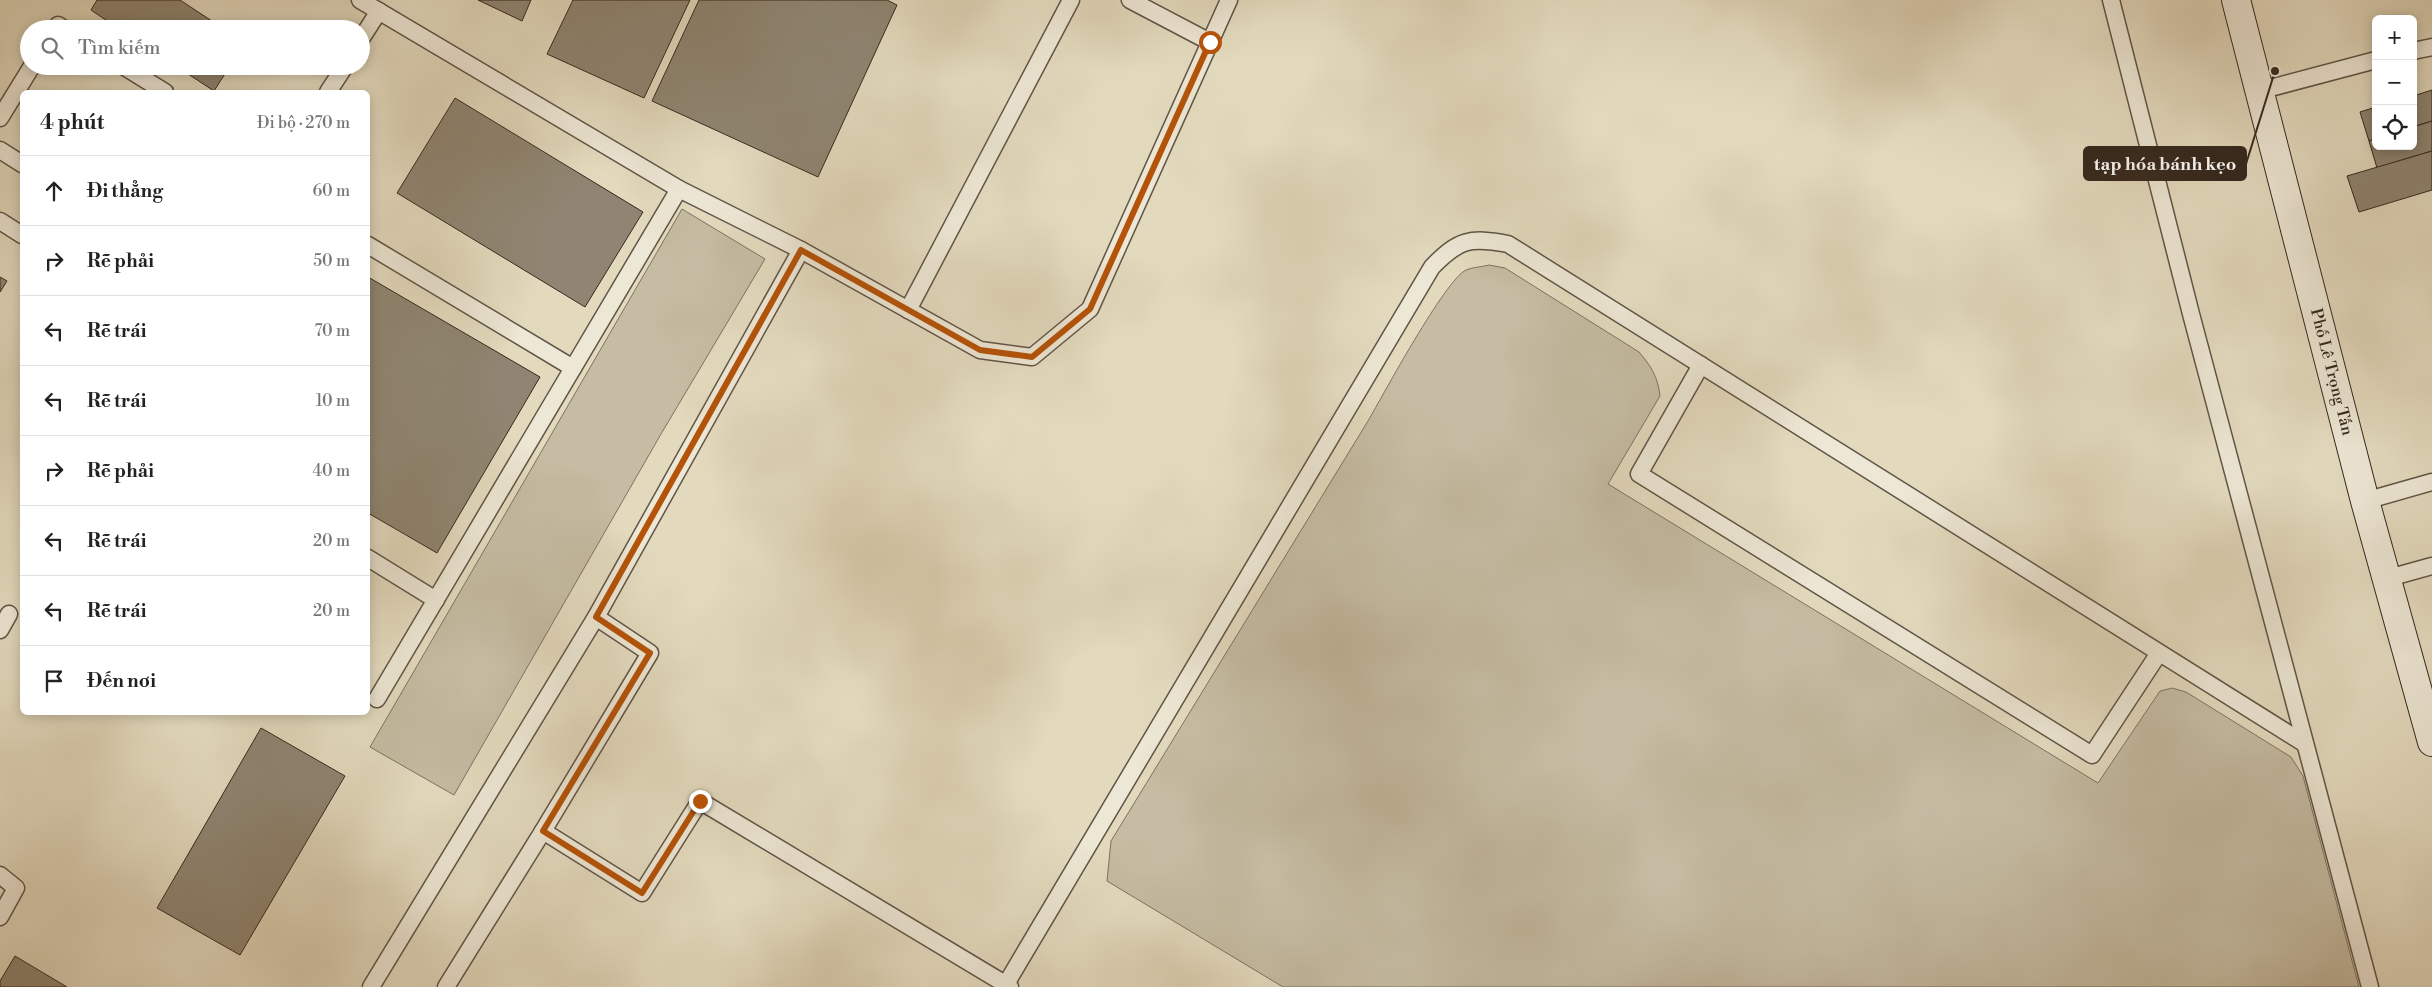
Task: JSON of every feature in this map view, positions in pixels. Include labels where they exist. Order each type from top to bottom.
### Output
[{"type":"main road","name":"Phố Lê Trọng Tấn","points":[[2236,0],[2364,501],[2432,742]]},
{"type":"lane","points":[[360,0],[680,189],[801,250],[980,350],[1032,357],[1090,309],[1230,0]]},
{"type":"lane","points":[[908,310],[1071,0]]},
{"type":"lane","points":[[1130,0],[1210,42]]},
{"type":"lane","points":[[2111,0],[2370,987]]},
{"type":"lane","points":[[370,25],[379,11]]},
{"type":"lane","points":[[2417,50],[2432,47]]},
{"type":"lane","points":[[2259,91],[2372,61]]},
{"type":"lane","points":[[0,118],[26,75]]},
{"type":"lane","points":[[138,75],[162,90]]},
{"type":"lane","points":[[329,90],[339,75]]},
{"type":"lane","points":[[0,150],[20,163]]},
{"type":"lane","points":[[377,699],[680,189]]},
{"type":"lane","points":[[0,222],[20,234]]},
{"type":"lane","points":[[543,831],[642,893],[700,801],[1008,986],[1432,267],[1451,248],[1481,239],[1508,244],[2305,744]]},
{"type":"lane","points":[[370,246],[573,368]]},
{"type":"lane","points":[[371,987],[596,617],[801,250]]},
{"type":"lane","points":[[1700,365],[1639,474],[2092,755],[2159,653]]},
{"type":"lane","points":[[2364,501],[2432,482]]},
{"type":"lane","points":[[370,559],[436,600]]},
{"type":"lane","points":[[2386,579],[2432,566]]},
{"type":"lane","points":[[0,630],[9,614]]},
{"type":"lane","points":[[446,987],[650,653],[596,617]]},
{"type":"lane","points":[[0,875],[16,888],[0,917]]},
{"type":"shaded area","points":[[682,209],[765,259],[661,434],[454,795],[370,747]]},
{"type":"shaded area","points":[[1489,265],[1505,268],[1639,352],[1653,372],[1658,383],[1660,396],[1608,484],[2098,783],[2160,691],[2172,688],[2186,692],[2291,757],[2303,776],[2359,987],[1283,987],[1107,881],[1111,841],[1368,421],[1430,315],[1456,278],[1466,270]]},
{"type":"building","points":[[97,0],[180,0],[210,20],[106,20],[91,10]]},
{"type":"building","points":[[478,0],[531,0],[522,21]]},
{"type":"building","points":[[573,0],[690,0],[644,98],[547,54]]},
{"type":"building","points":[[699,0],[887,0],[897,5],[818,177],[652,101]]},
{"type":"building","points":[[190,75],[224,75],[215,90]]},
{"type":"building","points":[[2432,90],[2432,121],[2417,126],[2417,105],[2417,95]]},
{"type":"building","points":[[455,98],[643,212],[585,307],[397,193]]},
{"type":"building","points":[[2372,108],[2372,140],[2369,141],[2360,112]]},
{"type":"building","points":[[2432,121],[2432,151],[2377,168],[2369,141],[2372,140],[2372,150],[2417,150],[2417,126]]},
{"type":"building","points":[[2432,151],[2432,190],[2359,212],[2347,176]]},
{"type":"building","points":[[0,277],[7,281],[0,292]]},
{"type":"building","points":[[370,278],[540,377],[437,553],[370,514]]},
{"type":"building","points":[[261,728],[345,776],[240,955],[157,908]]},
{"type":"building","points":[[15,956],[67,987],[0,987],[0,981]]},
{"type":"place","name":"tạp hóa bánh kẹo","points":[[2275,71]]},
{"type":"route","points":[[700,801],[642,893],[543,831],[650,653],[596,617],[801,250],[980,350],[1032,357],[1090,309],[1210,42]]}]
